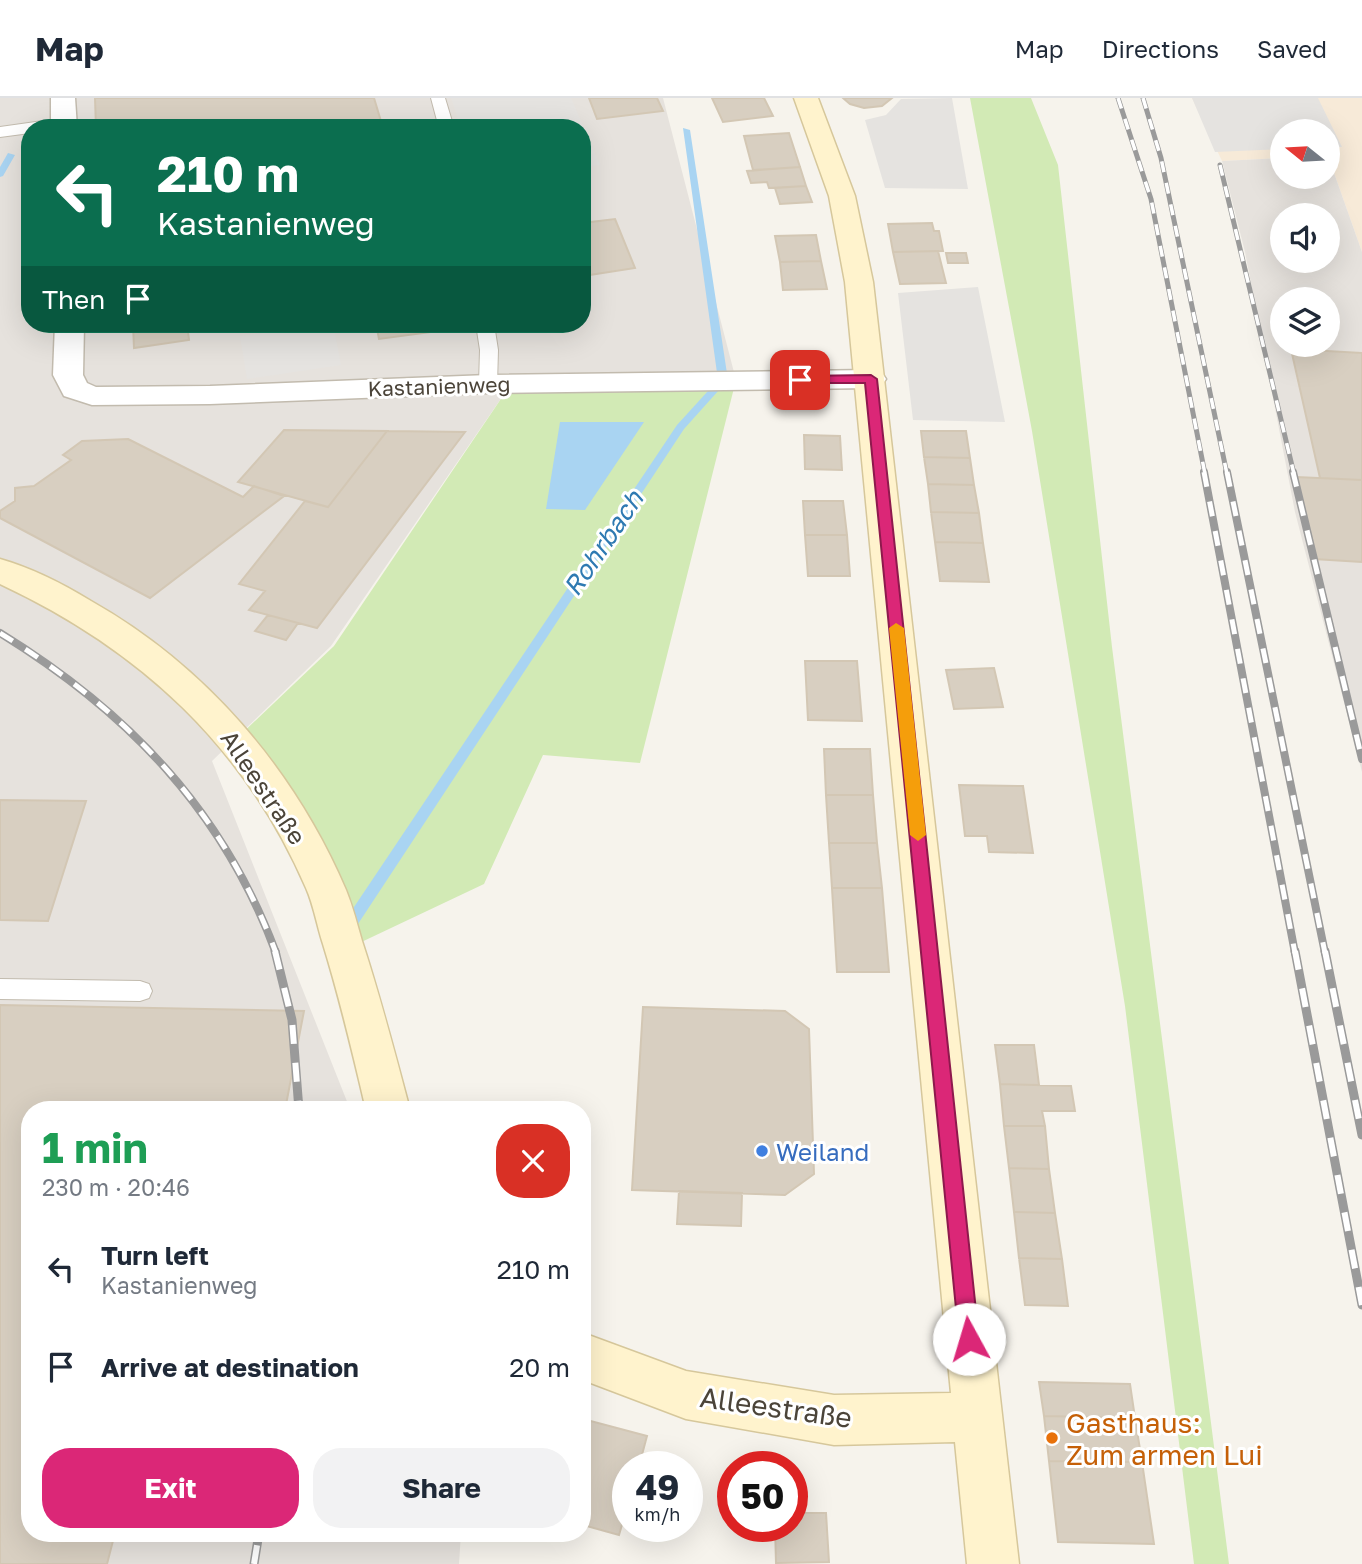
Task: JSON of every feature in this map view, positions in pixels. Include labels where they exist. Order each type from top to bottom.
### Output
[{"type":"main road","points":[[806,98],[832,166],[850,229],[871,379],[993,1564]]},
{"type":"main road","name":"Alleestraße","points":[[0,570],[69,602],[118,631],[159,661],[198,696],[235,739],[300,835],[327,892],[363,1010],[386,1101]]},
{"type":"main road","name":"Alleestraße","points":[[591,1360],[686,1395],[834,1420],[977,1417]]},
{"type":"street","name":"Kastanienweg","points":[[69,333],[68,375],[75,389],[93,396],[210,395],[530,383],[871,379]]},
{"type":"lane","points":[[438,98],[444,119]]},
{"type":"lane","points":[[0,132],[21,129]]},
{"type":"lane","points":[[486,333],[488,384]]},
{"type":"lane","points":[[0,989],[140,991]]},
{"type":"shaded area","points":[[0,98],[663,98],[736,380],[511,384],[331,646],[212,761],[347,1101],[21,1101],[21,1542],[460,1542],[459,1564],[0,1564]]},
{"type":"shaded area","points":[[451,98],[571,98],[580,119],[458,119]]},
{"type":"shaded area","points":[[952,98],[968,189],[885,188],[865,120],[886,115],[901,99]]},
{"type":"shaded area","points":[[1192,98],[1362,98],[1362,252],[1340,189],[1340,119],[1270,119],[1270,159],[1222,161]]},
{"type":"shaded area","points":[[1192,98],[1318,98],[1328,119],[1270,119],[1270,150],[1215,152]]},
{"type":"shaded area","points":[[591,144],[600,165],[591,166]]},
{"type":"shaded area","points":[[1270,159],[1270,189],[1340,189],[1362,252],[1362,772],[1295,512],[1245,252],[1222,161]]},
{"type":"shaded area","points":[[978,287],[1005,422],[913,420],[898,293]]},
{"type":"shaded area","points":[[263,333],[335,333],[341,365],[247,379],[240,336]]},
{"type":"green space","points":[[970,98],[1031,98],[1058,165],[1112,647],[1229,1564],[1194,1564],[1125,1006],[1032,431]]},
{"type":"green space","points":[[736,380],[640,763],[543,755],[484,884],[353,946],[237,738],[334,646],[511,384]]},
{"type":"water","points":[[560,422],[644,422],[585,510],[546,509]]},
{"type":"building","points":[[95,98],[374,98],[380,119],[96,119]]},
{"type":"building","points":[[589,98],[657,98],[663,111],[597,119]]},
{"type":"building","points":[[712,98],[764,98],[773,116],[723,122]]},
{"type":"building","points":[[843,98],[892,98],[882,106],[864,108],[850,104]]},
{"type":"building","points":[[789,133],[800,167],[753,170],[744,136]]},
{"type":"building","points":[[800,167],[806,186],[769,188],[767,182],[751,183],[747,171]]},
{"type":"building","points":[[806,186],[812,202],[780,204],[775,188]]},
{"type":"building","points":[[615,219],[635,268],[591,275],[591,222]]},
{"type":"building","points":[[932,223],[934,231],[939,231],[943,251],[893,252],[888,224]]},
{"type":"building","points":[[816,235],[821,261],[780,262],[775,236]]},
{"type":"building","points":[[938,251],[946,283],[900,284],[893,252]]},
{"type":"building","points":[[946,253],[966,253],[968,263],[948,263]]},
{"type":"building","points":[[821,261],[827,289],[783,290],[780,262]]},
{"type":"building","points":[[133,333],[188,333],[189,340],[134,348]]},
{"type":"building","points":[[378,333],[424,333],[379,339]]},
{"type":"building","points":[[1340,352],[1362,353],[1362,480],[1320,478],[1293,357],[1340,357]]},
{"type":"building","points":[[284,430],[387,431],[328,507],[238,482]]},
{"type":"building","points":[[387,431],[465,432],[317,628],[249,610],[265,591],[239,584],[305,501],[328,507]]},
{"type":"building","points":[[921,431],[966,431],[970,458],[924,457]]},
{"type":"building","points":[[804,435],[840,436],[842,470],[805,469]]},
{"type":"building","points":[[128,439],[243,497],[254,486],[284,496],[150,598],[0,518],[0,511],[15,501],[15,488],[34,486],[71,460],[63,455],[82,441]]},
{"type":"building","points":[[924,457],[970,458],[974,485],[928,484]]},
{"type":"building","points":[[1296,477],[1362,480],[1362,562],[1314,559]]},
{"type":"building","points":[[928,484],[974,485],[979,513],[931,512]]},
{"type":"building","points":[[803,501],[843,501],[847,535],[805,535]]},
{"type":"building","points":[[931,512],[979,513],[983,543],[935,542]]},
{"type":"building","points":[[805,535],[847,535],[850,576],[808,576]]},
{"type":"building","points":[[935,542],[983,543],[989,582],[940,581]]},
{"type":"building","points":[[268,615],[298,623],[286,640],[255,631]]},
{"type":"building","points":[[805,661],[857,661],[862,721],[808,720]]},
{"type":"building","points":[[994,668],[1003,707],[954,709],[946,670]]},
{"type":"building","points":[[824,749],[870,749],[873,795],[826,795]]},
{"type":"building","points":[[959,785],[1023,786],[1033,853],[989,852],[987,836],[965,836]]},
{"type":"building","points":[[826,795],[873,795],[877,843],[829,843]]},
{"type":"building","points":[[0,800],[86,801],[48,921],[0,920]]},
{"type":"building","points":[[829,843],[877,843],[882,888],[832,888]]},
{"type":"building","points":[[832,888],[882,888],[889,972],[837,972]]},
{"type":"building","points":[[0,1005],[304,1011],[287,1101],[21,1101],[21,1542],[113,1542],[107,1564],[0,1564]]},
{"type":"building","points":[[643,1007],[785,1011],[809,1029],[814,1174],[785,1195],[632,1190]]},
{"type":"building","points":[[995,1045],[1034,1045],[1039,1085],[1000,1084]]},
{"type":"building","points":[[1000,1084],[1071,1086],[1075,1111],[1042,1111],[1045,1126],[1004,1126]]},
{"type":"building","points":[[1004,1126],[1045,1126],[1049,1169],[1009,1168]]},
{"type":"building","points":[[1009,1168],[1049,1169],[1055,1213],[1014,1212]]},
{"type":"building","points":[[679,1191],[742,1193],[741,1226],[677,1224]]},
{"type":"building","points":[[1014,1212],[1055,1213],[1062,1259],[1019,1258]]},
{"type":"building","points":[[1019,1258],[1062,1259],[1068,1306],[1025,1305]]},
{"type":"building","points":[[1039,1382],[1130,1384],[1135,1418],[1044,1416]]},
{"type":"building","points":[[1044,1416],[1135,1418],[1142,1462],[1049,1461]]},
{"type":"building","points":[[591,1421],[647,1436],[643,1451],[612,1451],[612,1533],[591,1527]]},
{"type":"building","points":[[1049,1461],[1142,1462],[1154,1544],[1058,1542]]},
{"type":"building","points":[[808,1513],[826,1513],[829,1562],[776,1563],[775,1542],[808,1542]]},
{"type":"waterway","name":"Rohrbach","points":[[351,923],[680,427],[723,380],[686,130]]},
{"type":"waterway","points":[[0,174],[11,155]]},
{"type":"railway","points":[[1118,98],[1151,199],[1205,474]]},
{"type":"railway","points":[[1143,98],[1161,158],[1227,474]]},
{"type":"railway","points":[[1220,165],[1294,474]]},
{"type":"railway","points":[[1204,472],[1295,953]]},
{"type":"railway","points":[[1227,472],[1325,953]]},
{"type":"railway","points":[[1293,472],[1362,759]]},
{"type":"railway","points":[[0,633],[90,696],[130,731],[166,769],[229,854],[254,901],[276,953]]},
{"type":"railway","points":[[275,951],[292,1020],[298,1101]]},
{"type":"railway","points":[[1295,951],[1362,1305]]},
{"type":"railway","points":[[1325,951],[1362,1135]]},
{"type":"railway","points":[[254,1564],[258,1542]]},
{"type":"slow traffic","points":[[896,628],[918,835]]},
{"type":"place","name":"Weiland","points":[[762,1151]]},
{"type":"place","name":"Gasthaus: Zum armen Lui","points":[[1052,1438]]},
{"type":"route","points":[[800,380],[871,379],[969,1339]]}]
